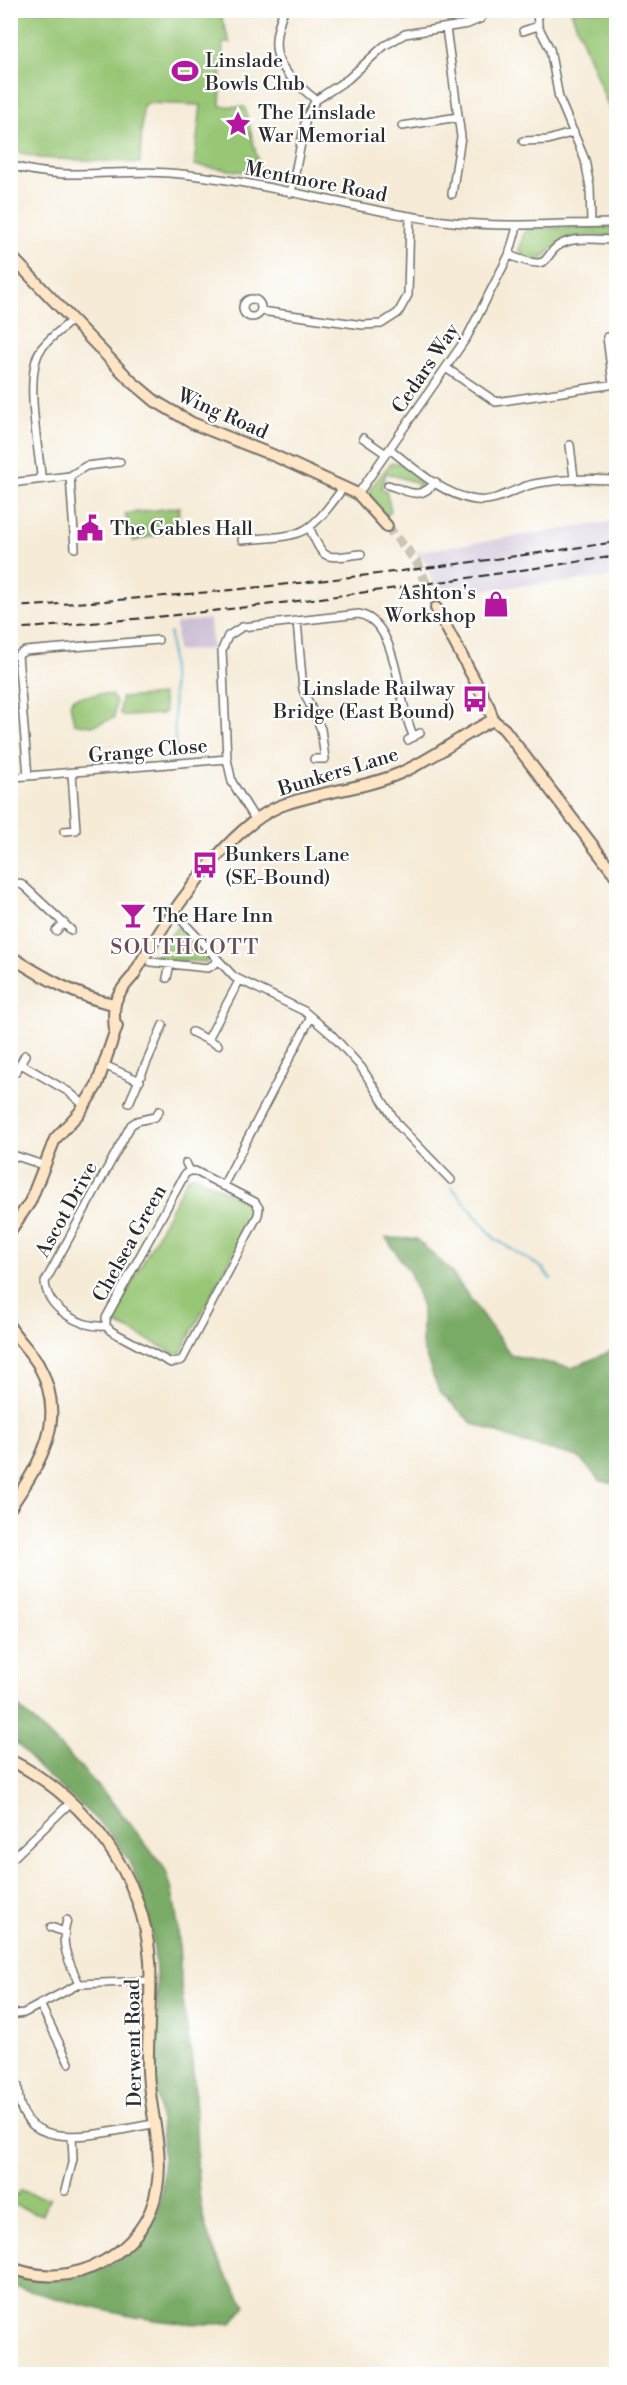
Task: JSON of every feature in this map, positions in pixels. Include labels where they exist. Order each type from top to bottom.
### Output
[{"type":"street","points":[[284,10],[275,32],[276,55],[286,76],[316,100]]},
{"type":"street","points":[[291,193],[306,118],[316,100],[348,79],[384,46],[405,34],[468,24],[480,19],[488,10]]},
{"type":"street","points":[[537,10],[538,26],[550,50],[559,98],[574,132],[588,174],[591,223]]},
{"type":"street","points":[[523,31],[538,26]]},
{"type":"street","points":[[446,27],[460,137],[452,194]]},
{"type":"street","points":[[402,126],[458,117]]},
{"type":"street","points":[[523,141],[548,140],[574,132]]},
{"type":"street","name":"Mentmore Road","points":[[10,165],[41,173],[81,176],[168,173],[291,193],[410,216],[517,227],[616,223]]},
{"type":"street","points":[[261,311],[363,325],[381,324],[398,313],[408,295],[410,216]]},
{"type":"street","name":"Cedars Way","points":[[358,494],[446,369],[484,309],[509,255],[517,227]]},
{"type":"street","points":[[509,255],[532,265],[544,262],[561,244],[571,240],[616,240]]},
{"type":"street","name":"Wing Road","points":[[10,255],[130,380],[155,401],[192,423],[304,468],[358,494],[387,526]]},
{"type":"street","points":[[38,479],[41,475],[33,383],[36,360],[41,349],[72,320]]},
{"type":"street","points":[[446,369],[496,402],[615,384],[607,337]]},
{"type":"street","points":[[363,438],[456,495],[478,500],[495,499],[531,484],[574,478],[616,480]]},
{"type":"street","points":[[570,445],[574,478]]},
{"type":"street","points":[[10,483],[70,476],[86,466],[120,462]]},
{"type":"street","points":[[70,476],[75,548]]},
{"type":"street","points":[[388,485],[417,495],[424,494],[436,482]]},
{"type":"street","points":[[242,540],[283,537],[310,529],[321,519],[343,488]]},
{"type":"street","points":[[310,529],[323,555],[328,558],[361,554]]},
{"type":"street","points":[[436,608],[489,707],[493,720],[504,729],[616,876]]},
{"type":"street","points":[[255,819],[232,782],[227,759],[222,650],[224,642],[233,631],[242,627],[359,614],[371,616],[381,627],[392,656],[400,698],[414,736]]},
{"type":"street","points":[[297,621],[303,690],[324,739],[326,759],[314,759]]},
{"type":"street","points":[[28,776],[18,655],[26,651],[158,640]]},
{"type":"street","name":"Bunkers Lane","points":[[114,1004],[130,989],[133,976],[175,913],[222,850],[255,819],[297,800],[366,785],[399,774],[493,720]]},
{"type":"street","name":"Grange Close","points":[[10,777],[72,774],[162,763],[227,759]]},
{"type":"street","name":"Grange Close","points":[[64,831],[76,830],[72,774]]},
{"type":"street","points":[[10,887],[18,883],[24,886],[71,930]]},
{"type":"street","points":[[175,913],[239,981],[274,994],[311,1017],[332,1035],[361,1067],[398,1125],[451,1180]]},
{"type":"street","points":[[56,931],[64,923]]},
{"type":"street","points":[[10,956],[51,980],[92,999],[114,1004],[112,1013],[115,1031],[97,1085],[84,1105],[55,1139],[30,1202],[10,1231]]},
{"type":"street","points":[[151,962],[208,968],[219,962]]},
{"type":"street","points":[[167,978],[170,964]]},
{"type":"street","points":[[208,1039],[239,981]]},
{"type":"street","points":[[223,1186],[311,1017]]},
{"type":"street","points":[[129,1103],[163,1025]]},
{"type":"street","points":[[192,1032],[218,1045]]},
{"type":"street","points":[[16,1072],[25,1054]]},
{"type":"street","points":[[21,1064],[69,1092],[84,1105]]},
{"type":"street","points":[[104,1065],[140,1081]]},
{"type":"street","name":"Ascot Drive","points":[[106,1326],[94,1327],[56,1308],[48,1297],[45,1282],[131,1125],[137,1121],[155,1117],[159,1111]]},
{"type":"street","points":[[122,1141],[131,1146]]},
{"type":"street","points":[[10,1154],[43,1165]]},
{"type":"street","name":"Chelsea Green","points":[[186,1163],[189,1171]]},
{"type":"street","name":"Chelsea Green","points":[[189,1171],[195,1171],[255,1202],[259,1208],[258,1215],[177,1367],[106,1326],[106,1318],[185,1174],[189,1171]]},
{"type":"street","points":[[259,1208],[268,1205]]},
{"type":"street","points":[[10,1327],[38,1364],[48,1387],[52,1410],[46,1449],[13,1501]]},
{"type":"street","name":"Derwent Road","points":[[10,1760],[41,1778],[71,1802],[95,1826],[108,1843],[130,1885],[150,1958],[148,2071],[159,2163],[158,2187],[152,2208],[130,2242],[102,2264],[66,2275],[44,2276],[10,2267]]},
{"type":"street","points":[[10,1861],[71,1802]]},
{"type":"street","points":[[68,1920],[64,1932],[64,1951],[79,1984]]},
{"type":"street","points":[[51,1927],[64,1932]]},
{"type":"street","points":[[10,2015],[24,2013],[79,1984],[150,1981]]},
{"type":"street","points":[[40,2004],[69,2063]]},
{"type":"street","points":[[18,2086],[18,2102],[29,2121],[42,2132],[72,2136],[153,2124]]},
{"type":"street","points":[[65,2191],[73,2159],[72,2136]]},
{"type":"shaded area","points":[[616,521],[616,577],[437,594],[426,562],[414,552]]},
{"type":"shaded area","points":[[210,619],[212,649],[177,651],[176,624]]},
{"type":"green space","points":[[10,11],[219,11],[230,43],[223,43],[220,106],[245,107],[259,166],[258,174],[194,165],[201,105],[147,103],[143,106],[140,163],[39,158],[11,150]]},
{"type":"green space","points":[[571,11],[616,11],[616,126]]},
{"type":"green space","points":[[616,227],[616,236],[582,236],[566,239],[540,261],[529,261],[519,250],[524,233],[532,228]]},
{"type":"green space","points":[[391,463],[413,469],[423,476],[428,485],[426,489],[416,491],[418,483],[386,473],[381,488],[386,490],[391,511],[386,517],[372,503],[370,489]]},
{"type":"green space","points":[[180,507],[175,530],[133,541],[125,514]]},
{"type":"green space","points":[[99,694],[111,695],[116,702],[114,718],[92,726],[74,723],[70,704],[74,698]]},
{"type":"green space","points":[[162,695],[165,711],[162,714],[129,716],[120,714],[121,698]]},
{"type":"green space","points":[[177,927],[189,932],[209,955],[207,962],[153,959]]},
{"type":"green space","points":[[195,1175],[253,1206],[255,1213],[179,1356],[173,1359],[174,1353],[117,1324],[114,1328],[111,1323],[187,1178]]},
{"type":"green space","points":[[386,1238],[416,1239],[449,1269],[511,1355],[572,1368],[616,1349],[616,1484],[601,1481],[578,1457],[522,1442],[472,1423],[439,1391],[422,1346],[422,1307],[410,1273]]},
{"type":"green space","points":[[10,1699],[99,1787],[158,1859],[167,1874],[176,1914],[182,1994],[193,2069],[200,2197],[213,2249],[246,2305],[232,2323],[204,2324],[148,2319],[93,2308],[11,2286],[11,2272],[42,2280],[63,2280],[94,2272],[125,2256],[146,2234],[157,2210],[162,2182],[163,2153],[155,2062],[157,2001],[155,1963],[150,1925],[140,1888],[125,1854],[104,1827],[41,1770],[11,1736]]},
{"type":"green space","points":[[20,2190],[45,2198],[50,2197],[43,2215],[11,2204],[11,2192],[18,2195]]},
{"type":"waterway","points":[[170,633],[176,755]]},
{"type":"waterway","points":[[451,1186],[495,1239],[542,1268],[551,1279]]},
{"type":"tunnel","points":[[387,526],[417,562],[436,608]]},
{"type":"railway","points":[[10,607],[162,596],[314,581],[616,542]]},
{"type":"railway","points":[[10,629],[238,608],[390,589],[616,556]]},
{"type":"place","name":"Linslade Bowls Club","points":[[185,71]]},
{"type":"place","name":"The Linslade War Memorial","points":[[238,124]]},
{"type":"place","name":"The Gables Hall","points":[[90,528]]},
{"type":"place","name":"Ashton's Workshop","points":[[496,604]]},
{"type":"place","name":"Linslade Railway Bridge (East Bound)","points":[[475,699]]},
{"type":"place","name":"Bunkers Lane (SE-Bound)","points":[[205,865]]},
{"type":"place","name":"The Hare Inn","points":[[133,915]]},
{"type":"district","name":"SOUTHCOTT","points":[[185,947]]}]
